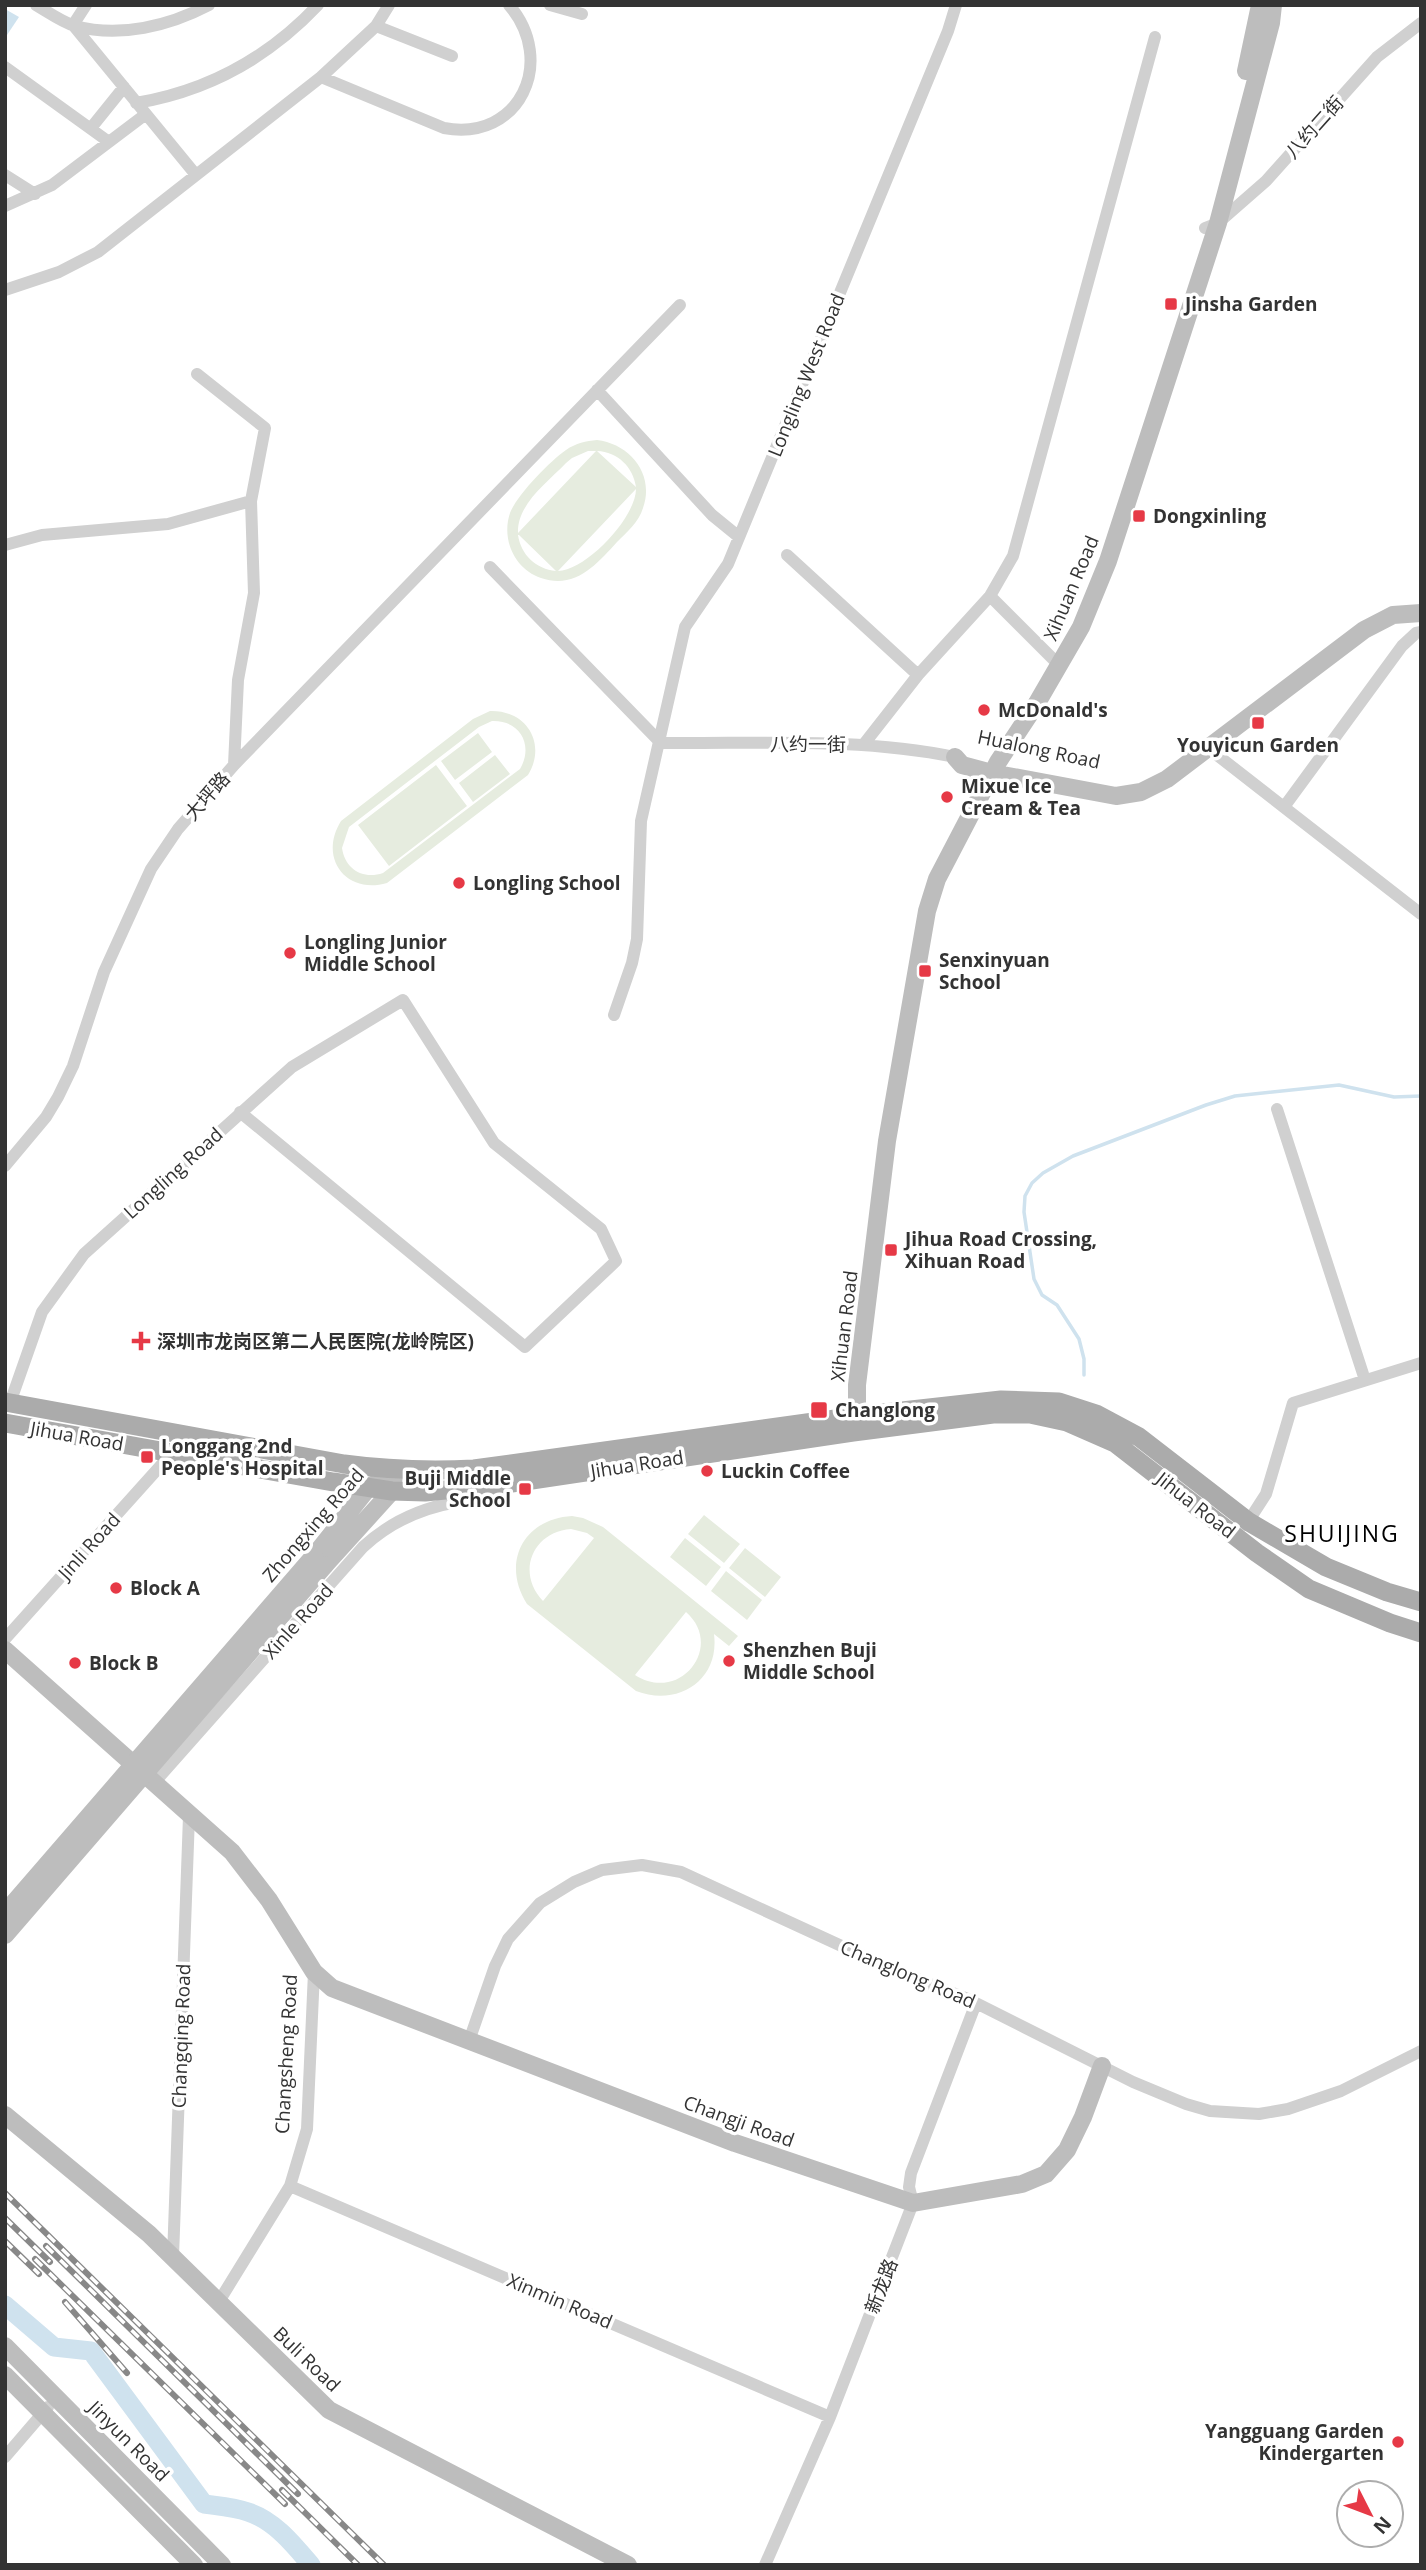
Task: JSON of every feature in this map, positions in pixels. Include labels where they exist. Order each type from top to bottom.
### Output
[{"type":"main road","name":"Xihuan Road","points":[[853,1422],[887,1141],[927,911],[937,879],[992,766],[1074,623],[1100,557],[1211,225],[1217,186],[1260,5]]},
{"type":"main road","name":"Xihuan Road","points":[[992,766],[1037,703],[1081,627],[1108,561],[1271,23],[1273,5]]},
{"type":"main road","name":"Hualong Road","points":[[992,766],[1108,785],[1121,786],[1147,780],[1162,773],[1361,622],[1391,606],[1421,603]]},
{"type":"main road","name":"Hualong Road","points":[[955,757],[966,755],[992,766],[1104,794],[1127,796],[1147,790],[1167,779],[1364,630],[1393,615],[1421,613]]},
{"type":"main road","name":"Jihua Road","points":[[7,1407],[344,1464],[395,1470],[474,1469],[853,1422],[1001,1400],[1059,1402],[1096,1414],[1139,1437],[1309,1588],[1390,1623],[1421,1633]]},
{"type":"main road","name":"Jihua Road","points":[[5,1423],[392,1491],[425,1492],[506,1484],[853,1422]]},
{"type":"main road","name":"Zhongxing Road","points":[[5,1933],[320,1560],[369,1487],[395,1470]]},
{"type":"main road","name":"Zhongxing Road","points":[[9,1912],[320,1560],[392,1491],[395,1470]]},
{"type":"main road","name":"Jihua Road","points":[[1243,1529],[1326,1567],[1387,1592],[1421,1602]]},
{"type":"main road","name":"Changsheng Road","points":[[5,1650],[232,1852],[268,1900],[314,1972]]},
{"type":"main road","name":"Changji Road","points":[[314,1972],[332,1988],[469,2041],[735,2143],[913,2203],[1022,2184],[1046,2174],[1068,2150],[1101,2066]]},
{"type":"main road","name":"Buli Road","points":[[5,2115],[131,2218],[329,2410],[628,2565]]},
{"type":"main road","name":"Jinyun Road","points":[[5,2346],[222,2565]]},
{"type":"main road","points":[[5,2375],[194,2565]]},
{"type":"street","points":[[36,5],[73,25],[108,30],[143,28],[177,20],[209,5]]},
{"type":"street","points":[[73,25],[86,5]]},
{"type":"street","points":[[136,103],[177,94],[236,70],[289,34],[318,5]]},
{"type":"street","points":[[5,289],[59,272],[98,252],[321,77],[376,26],[388,5]]},
{"type":"street","points":[[321,77],[444,128],[464,130],[485,126],[511,110],[523,93],[530,74],[530,43],[522,22],[509,5]]},
{"type":"street","points":[[550,5],[582,14]]},
{"type":"street","name":"Longling West Road","points":[[614,1015],[637,939],[642,821],[685,627],[728,564],[948,31],[956,5]]},
{"type":"street","name":"八约二街","points":[[1211,225],[1266,181],[1377,57],[1421,23]]},
{"type":"street","points":[[73,25],[196,175]]},
{"type":"street","points":[[376,26],[453,56]]},
{"type":"street","points":[[864,744],[918,675],[990,596],[1013,556],[1155,37]]},
{"type":"street","points":[[5,67],[109,142]]},
{"type":"street","points":[[91,128],[124,87]]},
{"type":"street","points":[[5,206],[35,194],[67,174],[146,114]]},
{"type":"street","points":[[5,175],[35,194]]},
{"type":"street","points":[[234,765],[680,305]]},
{"type":"street","name":"大坪路","points":[[5,1166],[46,1118],[58,1097],[73,1066],[104,972],[151,869],[178,829],[234,765],[238,680],[254,593],[251,501],[265,428],[197,374]]},
{"type":"street","points":[[597,390],[712,515],[739,537]]},
{"type":"street","points":[[5,545],[42,535],[169,524],[251,501]]},
{"type":"street","points":[[787,555],[918,675]]},
{"type":"street","points":[[490,567],[660,743]]},
{"type":"street","points":[[990,596],[1053,659]]},
{"type":"street","points":[[1283,807],[1402,646],[1416,633],[1421,632]]},
{"type":"street","name":"八约一街","points":[[660,743],[864,744],[955,757]]},
{"type":"street","points":[[1208,748],[1421,914]]},
{"type":"street","name":"Longling Road","points":[[7,1407],[42,1312],[84,1254],[240,1112],[292,1067],[402,1000],[494,1143],[601,1229],[616,1261],[525,1347],[240,1112]]},
{"type":"street","points":[[1277,1109],[1365,1380]]},
{"type":"street","points":[[1243,1529],[1266,1494],[1293,1403],[1421,1363]]},
{"type":"street","name":"Jinli Road","points":[[5,1639],[172,1453]]},
{"type":"street","name":"Xinle Road","points":[[144,1776],[363,1547],[384,1529],[410,1515],[457,1502],[456,1489]]},
{"type":"street","points":[[9,1912],[144,1776]]},
{"type":"street","points":[[5,1933],[144,1776]]},
{"type":"street","name":"Changqing Road","points":[[173,2257],[189,1816]]},
{"type":"street","name":"Changlong Road","points":[[469,2041],[495,1966],[508,1939],[540,1903],[574,1882],[603,1870],[642,1865],[681,1872],[885,1966],[976,2003],[1101,2066],[1186,2104],[1210,2111],[1259,2114],[1289,2109],[1341,2091],[1421,2051]]},
{"type":"street","points":[[5,1894],[9,1912]]},
{"type":"street","name":"Changsheng Road","points":[[218,2303],[290,2186],[307,2129],[314,1972]]},
{"type":"street","name":"新龙路","points":[[765,2565],[830,2417],[913,2203],[909,2187],[911,2173],[976,2003]]},
{"type":"street","name":"Xinmin Road","points":[[290,2186],[830,2417]]},
{"type":"street","points":[[5,2457],[56,2398]]},
{"type":"shaded area","points":[[597,440],[620,448],[637,463],[646,484],[641,513],[629,531],[584,573],[564,581],[553,581],[532,574],[517,561],[512,552],[507,533],[510,513],[527,488],[551,462],[574,446]],"holes":[[[588,451],[596,451],[518,533],[519,522],[528,503],[572,458]],[[597,451],[612,454],[623,462],[632,473],[636,487]],[[636,489],[628,513],[608,540],[582,562],[558,571]],[[518,535],[556,571],[531,560]]]},
{"type":"shaded area","points":[[490,711],[503,712],[523,723],[534,741],[535,752],[528,775],[387,883],[359,884],[348,878],[335,860],[333,848],[341,821],[473,719]],"holes":[[[492,721],[517,729],[525,743],[524,760],[520,769],[383,873],[362,874],[351,867],[342,848],[349,827],[479,727]]]},
{"type":"shaded area","points":[[478,733],[492,752],[455,780],[441,761]]},
{"type":"shaded area","points":[[495,755],[510,774],[473,802],[459,783]]},
{"type":"shaded area","points":[[436,765],[467,806],[389,866],[358,825]]},
{"type":"shaded area","points":[[704,1515],[740,1544],[724,1563],[688,1534]]},
{"type":"shaded area","points":[[572,1516],[603,1527],[738,1636],[729,1646],[714,1634],[714,1651],[710,1665],[703,1677],[693,1686],[666,1695],[636,1691],[527,1604],[519,1589],[516,1573],[521,1546],[529,1534],[555,1519]],"holes":[[[571,1529],[587,1533],[594,1538],[543,1601],[530,1578],[532,1556],[546,1538]],[[686,1612],[697,1626],[701,1640],[699,1655],[692,1667],[681,1677],[667,1682],[652,1682],[635,1675]]]},
{"type":"shaded area","points":[[685,1538],[721,1567],[706,1586],[670,1557]]},
{"type":"shaded area","points":[[745,1548],[781,1577],[765,1597],[729,1568]]},
{"type":"shaded area","points":[[726,1571],[762,1600],[747,1620],[711,1591]]},
{"type":"water","points":[[5,9],[19,17],[5,38]]},
{"type":"waterway","points":[[1084,1375],[1084,1359],[1079,1339],[1057,1305],[1042,1295],[1034,1279],[1024,1212],[1025,1196],[1032,1183],[1043,1173],[1073,1156],[1235,1096],[1339,1085],[1394,1097],[1421,1096]]},
{"type":"waterway","points":[[5,2305],[54,2347],[91,2351],[204,2504],[237,2509],[267,2521],[283,2534],[311,2565]]},
{"type":"railway","points":[[5,2193],[384,2565]]},
{"type":"railway","points":[[5,2218],[50,2262]]},
{"type":"railway","points":[[5,2241],[39,2274]]},
{"type":"railway","points":[[46,2246],[298,2494]]},
{"type":"railway","points":[[35,2259],[285,2504]]},
{"type":"railway","points":[[65,2302],[127,2373]]},
{"type":"railway","points":[[282,2490],[358,2565]]},
{"type":"place","name":"Jinsha Garden","points":[[1171,304]]},
{"type":"place","name":"Dongxinling","points":[[1139,516]]},
{"type":"place","name":"McDonald's","points":[[984,710]]},
{"type":"place","name":"Youyicun Garden","points":[[1258,723]]},
{"type":"place","name":"Mixue Ice Cream & Tea","points":[[947,797]]},
{"type":"place","name":"Longling School","points":[[459,883]]},
{"type":"place","name":"Longling Junior Middle School","points":[[290,953]]},
{"type":"place","name":"Senxinyuan School","points":[[925,971]]},
{"type":"place","name":"Jihua Road Crossing, Xihuan Road","points":[[891,1250]]},
{"type":"place","name":"深圳市龙岗区第二人民医院(龙岭院区)","points":[[141,1341]]},
{"type":"place","name":"Changlong","points":[[819,1410]]},
{"type":"place","name":"Longgang 2nd People's Hospital","points":[[147,1457]]},
{"type":"place","name":"Luckin Coffee","points":[[707,1471]]},
{"type":"place","name":"Buji Middle School","points":[[525,1489]]},
{"type":"place","name":"Block A","points":[[116,1588]]},
{"type":"place","name":"Shenzhen Buji Middle School","points":[[729,1661]]},
{"type":"place","name":"Block B","points":[[75,1663]]},
{"type":"place","name":"Yangguang Garden Kindergarten","points":[[1398,2442]]},
{"type":"district","name":"SHUIJING","points":[[1342,1533]]}]
